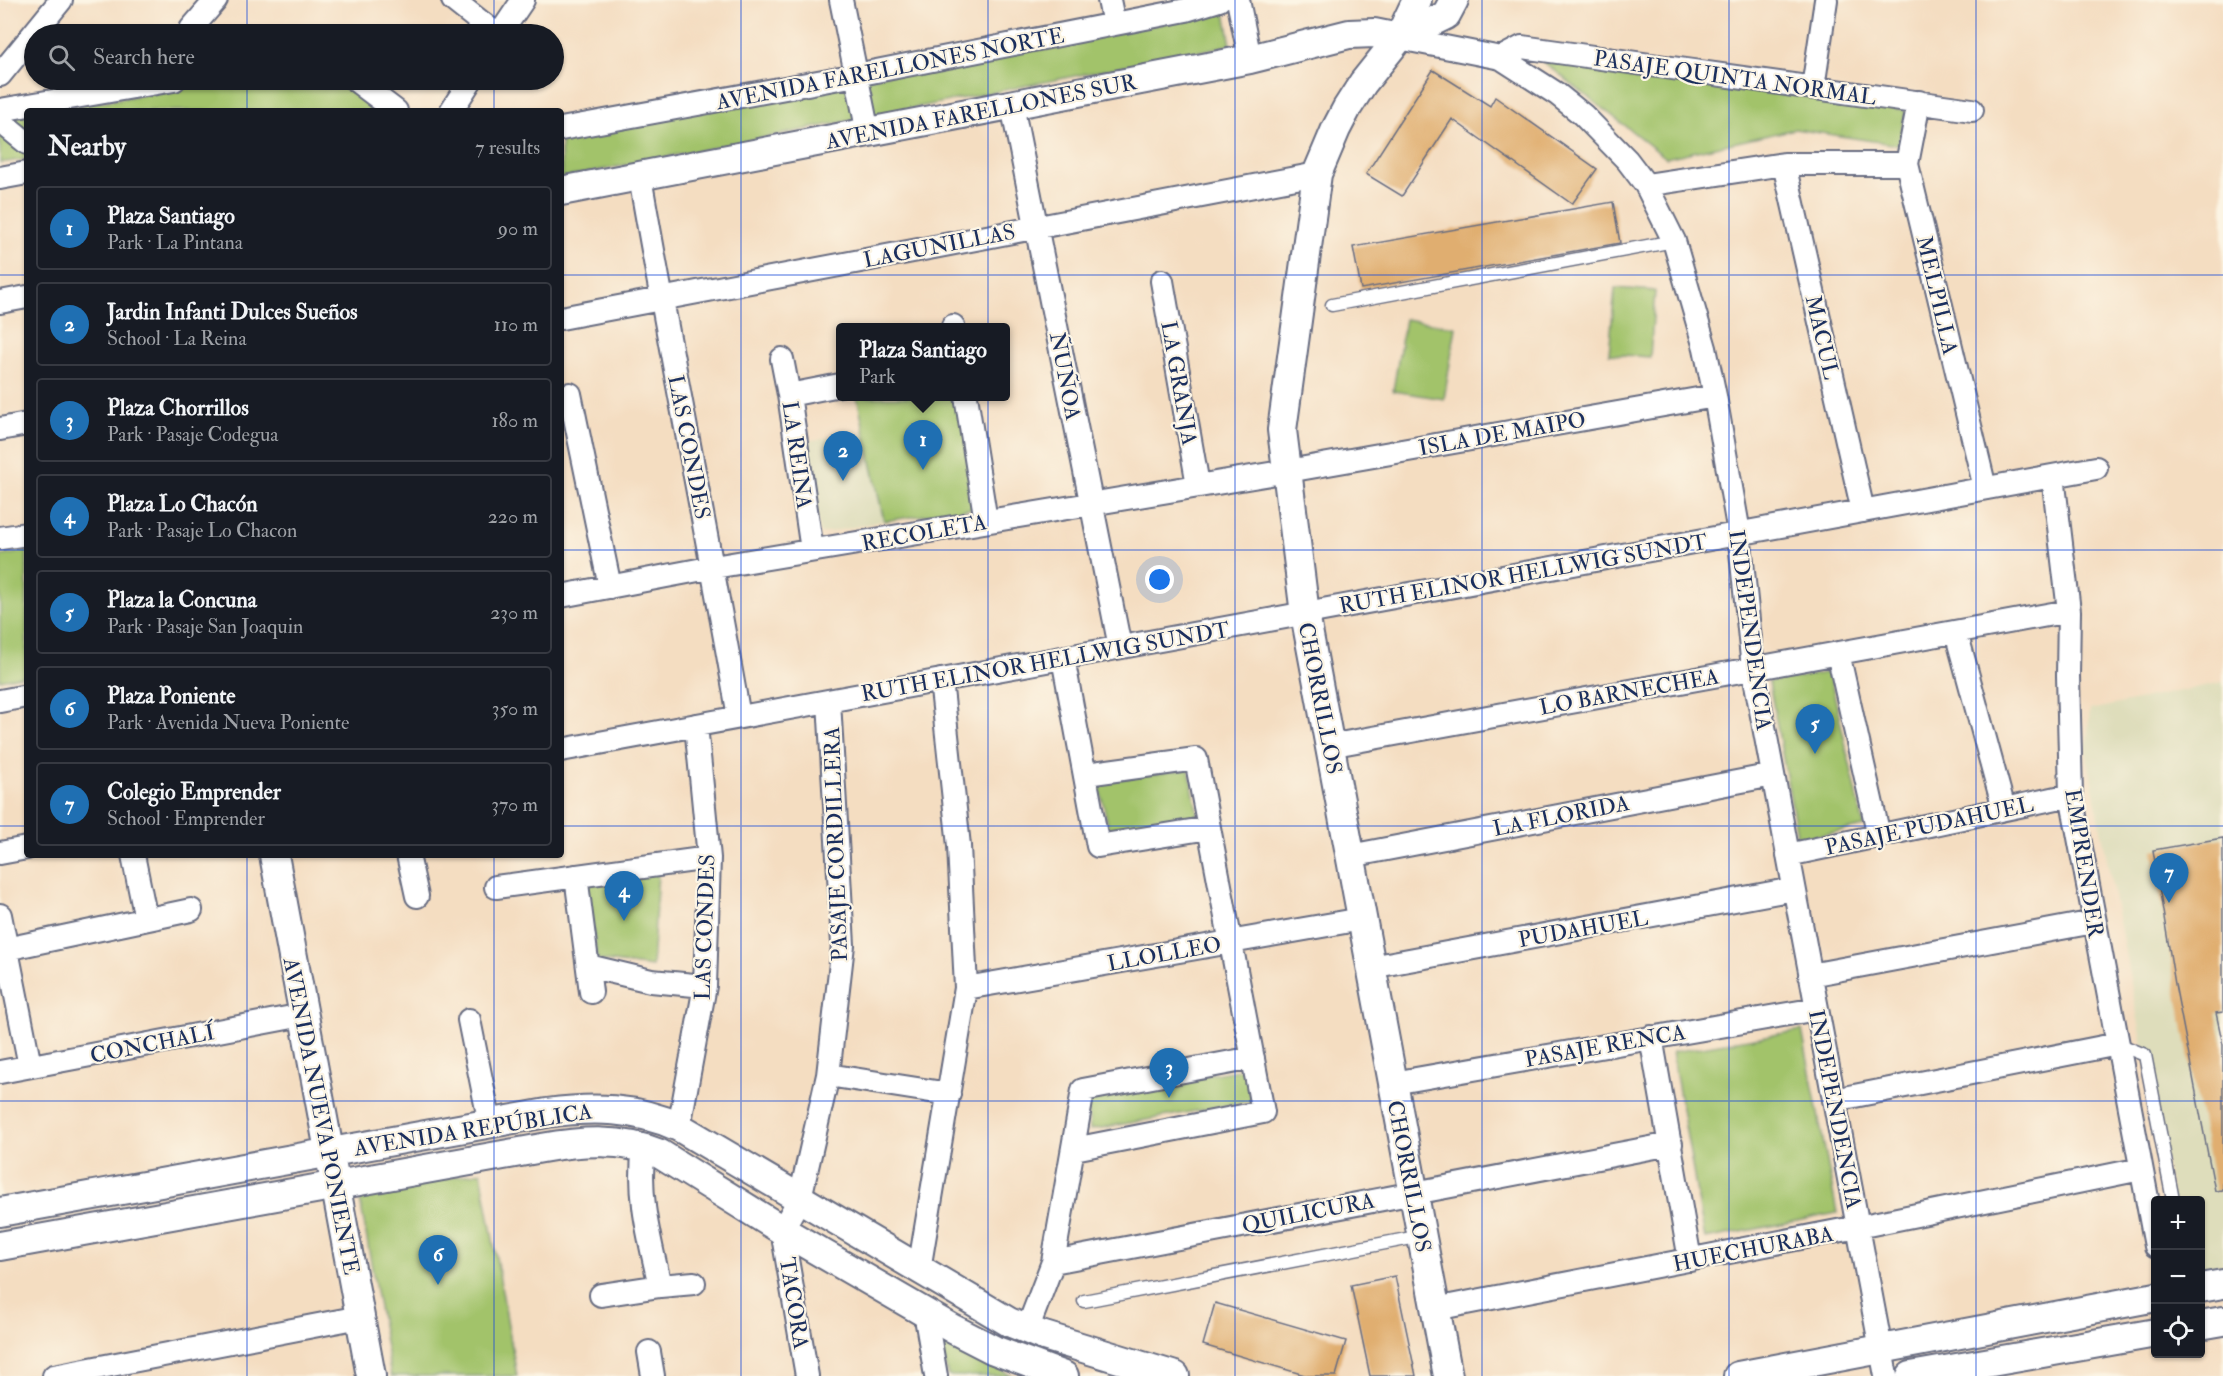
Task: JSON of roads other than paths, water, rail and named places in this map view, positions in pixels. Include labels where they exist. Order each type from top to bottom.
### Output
[{"type":"street","points":[[41,24],[61,0]]},
{"type":"street","points":[[195,24],[216,0]]},
{"type":"street","points":[[453,0],[485,24]]},
{"type":"street","points":[[505,24],[523,0]]},
{"type":"street","points":[[841,0],[868,133]]},
{"type":"street","points":[[1109,0],[1114,24]]},
{"type":"street","name":"AVENIDA FARELLONES NORTE","points":[[564,128],[856,75],[1186,10],[1219,0]]},
{"type":"street","points":[[1238,0],[1250,58]]},
{"type":"street","name":"CHORRILLOS","points":[[1417,0],[1399,38],[1374,68],[1347,108],[1317,174],[1282,430],[1305,614],[1448,1376]]},
{"type":"street","name":"CHORRILLOS","points":[[1399,38],[1446,15],[1454,0]]},
{"type":"street","points":[[1813,88],[1826,0]]},
{"type":"street","name":"AVENIDA FARELLONES SUR","points":[[564,190],[1250,58],[1349,34],[1374,33],[1399,38]]},
{"type":"street","name":"INDEPENDENCIA","points":[[1399,38],[1501,58],[1539,81],[1583,114],[1606,136],[1646,185],[1674,241],[1705,348],[1715,396],[1739,533],[1753,669],[1884,1363]]},
{"type":"street","points":[[0,75],[24,45]]},
{"type":"street","name":"PASAJE QUINTA NORMAL","points":[[1501,58],[1522,47],[1972,110]]},
{"type":"street","points":[[0,110],[116,90]]},
{"type":"street","points":[[368,90],[392,108]]},
{"type":"street","points":[[453,108],[465,90]]},
{"type":"street","name":"MELPILLA","points":[[1919,102],[1907,164],[1984,488]]},
{"type":"street","name":"ÑUÑOA","points":[[1012,105],[1120,647]]},
{"type":"street","points":[[0,121],[24,141]]},
{"type":"street","points":[[1646,185],[1784,164],[1907,164]]},
{"type":"street","name":"MACUL","points":[[1784,164],[1863,511]]},
{"type":"street","points":[[0,178],[24,174]]},
{"type":"street","name":"LAGUNILLAS","points":[[564,317],[1317,174]]},
{"type":"street","name":"LAS CONDES","points":[[640,177],[661,299],[714,567],[739,717]]},
{"type":"street","name":"LA GRANJA","points":[[1162,281],[1198,485]]},
{"type":"street","points":[[0,302],[24,298]]},
{"type":"street","name":"LA REINA","points":[[782,359],[812,550]]},
{"type":"street","points":[[789,395],[836,386]]},
{"type":"street","points":[[570,394],[610,586]]},
{"type":"street","name":"ISLA DE MAIPO","points":[[1288,471],[1715,396]]},
{"type":"street","points":[[967,401],[986,521]]},
{"type":"street","points":[[0,429],[24,425]]},
{"type":"street","name":"RUTH ELINOR HELLWIG SUNDT","points":[[564,749],[2096,468]]},
{"type":"street","name":"RECOLETA","points":[[564,595],[812,550],[1288,471]]},
{"type":"street","name":"EMPRENDER","points":[[2053,476],[2069,611],[2071,795],[2151,1220]]},
{"type":"street","points":[[0,538],[24,534]]},
{"type":"street","name":"LO BARNECHEA","points":[[1329,746],[2069,611]]},
{"type":"street","points":[[1956,632],[2004,809]]},
{"type":"street","points":[[1838,653],[1879,836]]},
{"type":"street","points":[[1063,658],[1098,846],[1209,828]]},
{"type":"street","points":[[918,1270],[966,988],[959,846],[941,680]]},
{"type":"street","points":[[0,701],[24,697]]},
{"type":"street","name":"PASAJE CORDILLERA","points":[[782,1230],[800,1198],[828,1075],[843,945],[829,701]]},
{"type":"street","name":"LAS CONDES","points":[[679,1127],[705,986],[709,858],[696,725]]},
{"type":"street","points":[[1074,1149],[1263,1112],[1196,759],[1086,774]]},
{"type":"street","name":"LA FLORIDA","points":[[1350,856],[1773,775]]},
{"type":"street","name":"PASAJE PUDAHUEL","points":[[1788,855],[2071,795]]},
{"type":"street","points":[[0,853],[24,849]]},
{"type":"street","points":[[134,858],[146,919]]},
{"type":"street","name":"AVENIDA NUEVA PONIENTE","points":[[275,858],[371,1376]]},
{"type":"street","points":[[409,858],[417,896]]},
{"type":"street","points":[[496,887],[709,858]]},
{"type":"street","points":[[576,876],[591,992]]},
{"type":"street","name":"PUDAHUEL","points":[[1371,967],[1794,889]]},
{"type":"street","points":[[6,949],[191,910]]},
{"type":"street","points":[[0,915],[30,1066]]},
{"type":"street","name":"LLOLLEO","points":[[966,988],[1362,919]]},
{"type":"street","points":[[1810,975],[2094,922]]},
{"type":"street","points":[[588,966],[651,981],[705,986]]},
{"type":"street","name":"PASAJE RENCA","points":[[1393,1083],[1817,1009]]},
{"type":"street","name":"CONCHALÍ","points":[[0,1072],[303,1015]]},
{"type":"street","points":[[469,1020],[490,1124]]},
{"type":"street","points":[[1651,1037],[1690,1260]]},
{"type":"street","points":[[1834,1100],[2118,1044]]},
{"type":"street","points":[[1027,1330],[1053,1262],[1083,1090],[1253,1059]]},
{"type":"street","points":[[828,1075],[949,1094]]},
{"type":"street","name":"AVENIDA REPÚBLICA","points":[[0,1212],[574,1110],[597,1109],[641,1113],[679,1127],[987,1311],[1027,1330],[1162,1374]]},
{"type":"street","name":"AVENIDA REPÚBLICA","points":[[0,1246],[568,1143],[610,1143],[644,1148],[676,1163],[782,1230],[994,1350],[1064,1376]]},
{"type":"street","name":"QUILICURA","points":[[1053,1262],[1671,1144]]},
{"type":"street","points":[[644,1148],[642,1196],[660,1286]]},
{"type":"street","name":"HUECHURABA","points":[[1435,1309],[1858,1227],[2141,1169]]},
{"type":"street","name":"TACORA","points":[[782,1230],[807,1376]]},
{"type":"street","points":[[600,1295],[694,1283]]},
{"type":"street","points":[[2205,1287],[2223,1284]]},
{"type":"street","points":[[1738,1376],[1884,1363],[2151,1298]]},
{"type":"street","points":[[925,1312],[936,1376]]},
{"type":"street","points":[[54,1376],[360,1317]]},
{"type":"street","points":[[2205,1324],[2223,1321]]},
{"type":"street","points":[[1911,1376],[1955,1372],[2151,1334]]},
{"type":"street","points":[[649,1352],[653,1376]]},
{"type":"lane","points":[[1332,305],[1674,241]]},
{"type":"lane","points":[[2118,1044],[2145,1055],[2172,1196]]},
{"type":"lane","points":[[1084,1301],[1422,1236]]},
{"type":"place","name":"Plaza Santiago","points":[[923,470]]},
{"type":"place","name":"Jardin Infanti Dulces Sueños","points":[[843,481]]},
{"type":"place","name":"Plaza la Concuna","points":[[1815,754]]},
{"type":"place","name":"Colegio Emprender","points":[[2169,903]]},
{"type":"place","name":"Plaza Lo Chacón","points":[[624,921]]},
{"type":"place","name":"Plaza Chorrillos","points":[[1169,1098]]},
{"type":"place","name":"Plaza Poniente","points":[[438,1285]]}]
